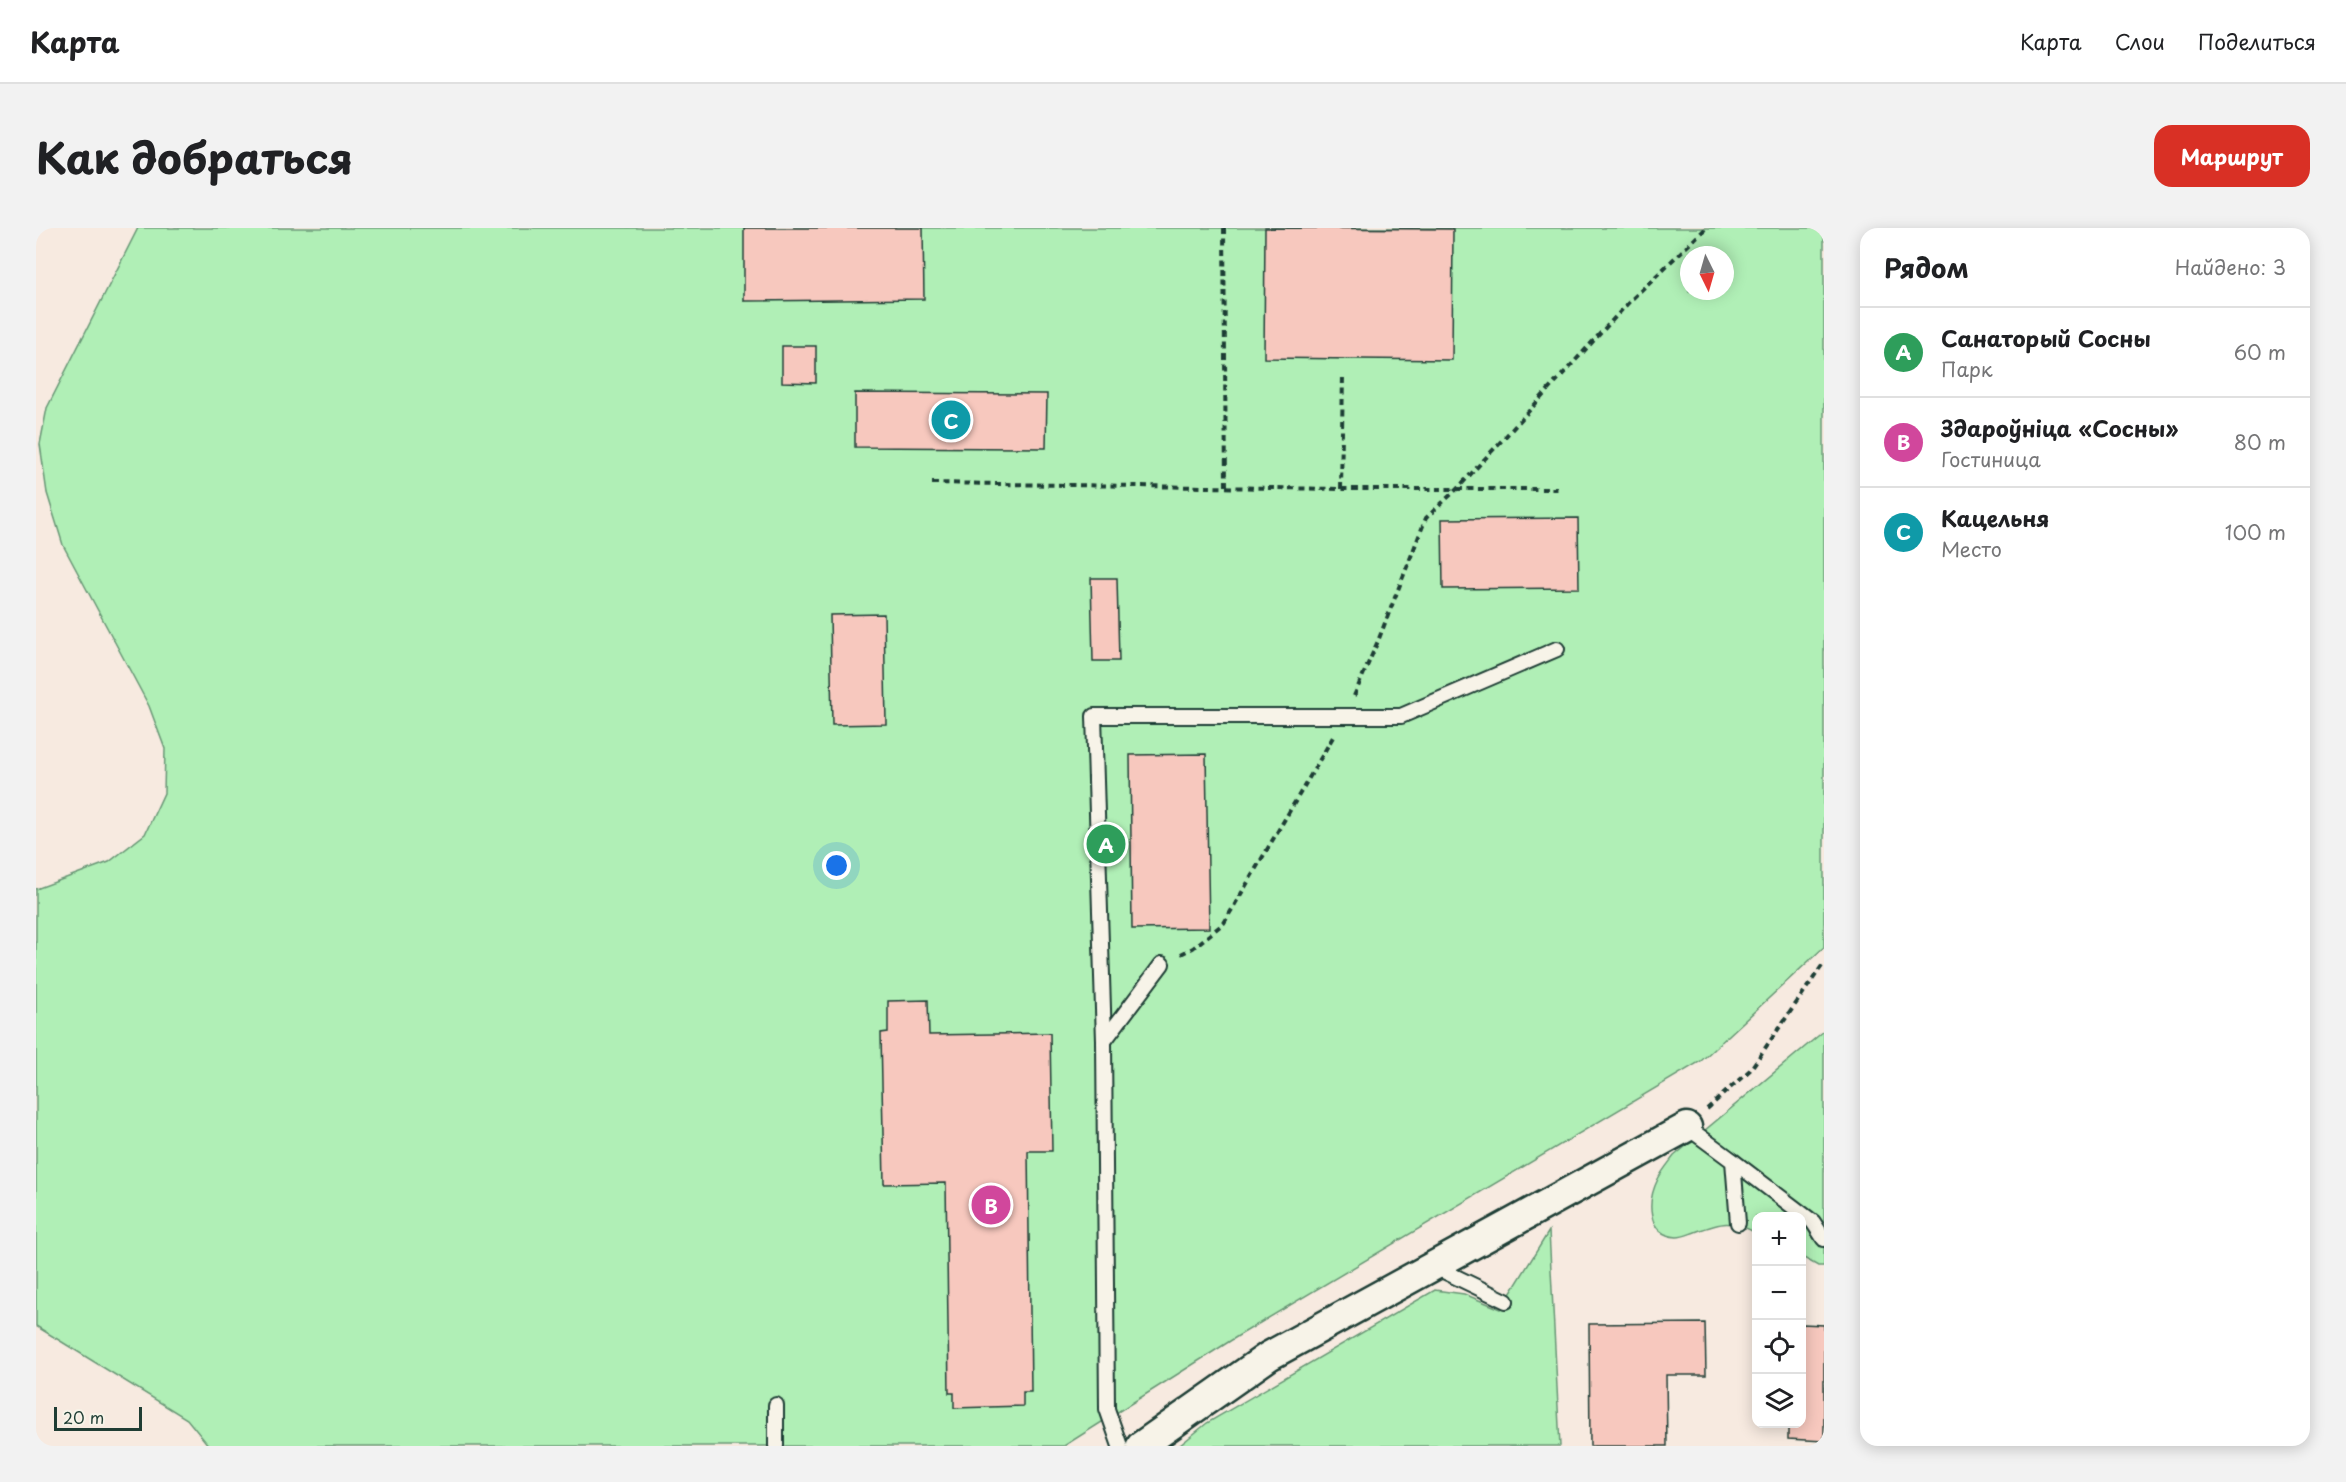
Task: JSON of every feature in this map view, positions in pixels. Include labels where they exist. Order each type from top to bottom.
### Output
[{"type":"street","points":[[1141,1446],[1269,1356],[1686,1127]]},
{"type":"lane","points":[[1120,1446],[1107,1409],[1104,1041],[1094,716],[1401,716],[1557,649]]},
{"type":"lane","points":[[1104,1041],[1162,964]]},
{"type":"lane","points":[[1686,1127],[1813,1222],[1824,1239]]},
{"type":"lane","points":[[1733,1161],[1738,1223]]},
{"type":"lane","points":[[1433,1266],[1506,1301]]},
{"type":"lane","points":[[776,1405],[776,1446]]},
{"type":"path","points":[[1224,228],[1226,488]]},
{"type":"path","points":[[1162,964],[1193,948],[1224,923],[1345,717],[1378,641],[1426,518],[1458,488],[1631,300],[1706,228]]},
{"type":"path","points":[[1341,489],[1343,375]]},
{"type":"path","points":[[932,483],[1226,488],[1560,489]]},
{"type":"path","points":[[1686,1127],[1750,1070],[1824,963]]},
{"type":"green space","points":[[138,228],[1824,228],[1824,947],[1701,1061],[1238,1336],[1064,1446],[209,1446],[187,1419],[36,1326],[36,889],[109,862],[145,834],[164,793],[165,749],[149,706],[63,545],[47,493],[40,444],[47,408]]},
{"type":"green space","points":[[1824,1031],[1824,1266],[1818,1266],[1806,1259],[1806,1212],[1752,1212],[1752,1231],[1733,1224],[1720,1224],[1679,1237],[1667,1235],[1659,1230],[1654,1224],[1652,1215],[1652,1197],[1658,1179],[1674,1156]]},
{"type":"green space","points":[[1549,1231],[1560,1446],[1179,1446],[1207,1423],[1435,1290],[1464,1294],[1501,1309]]},
{"type":"building","points":[[744,228],[923,228],[924,299],[744,301]]},
{"type":"building","points":[[1265,228],[1453,229],[1452,360],[1264,358]]},
{"type":"building","points":[[782,346],[816,346],[816,383],[782,382]]},
{"type":"building","points":[[855,393],[1047,394],[1046,448],[855,447]]},
{"type":"building","points":[[1578,518],[1579,588],[1443,589],[1442,519]]},
{"type":"building","points":[[1091,578],[1117,578],[1119,661],[1093,661]]},
{"type":"building","points":[[884,614],[886,724],[832,725],[830,615]]},
{"type":"building","points":[[1206,754],[1209,928],[1132,929],[1130,755]]},
{"type":"building","points":[[928,1000],[929,1035],[1050,1033],[1052,1151],[1028,1151],[1031,1392],[1023,1392],[1023,1406],[954,1408],[954,1393],[949,1393],[946,1183],[884,1184],[881,1033],[888,1032],[888,1001]]},
{"type":"building","points":[[1705,1323],[1706,1375],[1666,1375],[1667,1446],[1590,1446],[1589,1324]]},
{"type":"building","points":[[1806,1324],[1824,1325],[1824,1441],[1788,1439],[1788,1428],[1806,1428]]},
{"type":"place","name":"Кацельня","points":[[951,420]]},
{"type":"place","name":"Санаторый Сосны","points":[[1106,844]]},
{"type":"place","name":"Здароўніца «Сосны»","points":[[991,1205]]}]
